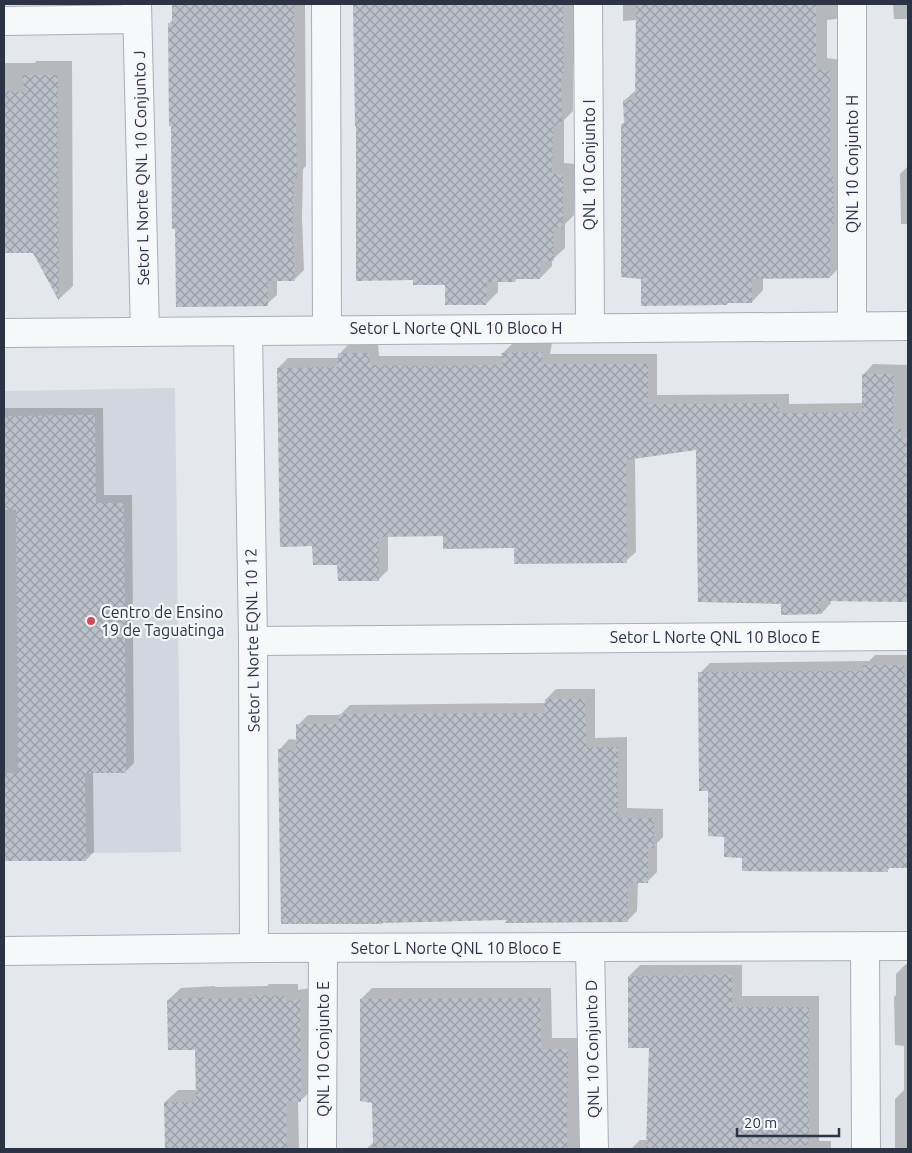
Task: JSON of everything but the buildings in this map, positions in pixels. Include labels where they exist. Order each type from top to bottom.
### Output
[{"type":"street","points":[[326,4],[328,329]]},
{"type":"street","name":"QNL 10 Conjunto I","points":[[588,4],[590,327]]},
{"type":"street","name":"QNL 10 Conjunto H","points":[[852,4],[852,325]]},
{"type":"street","points":[[4,21],[137,12]]},
{"type":"street","name":"Setor L Norte QNL 10 Conjunto J","points":[[137,12],[145,332]]},
{"type":"street","name":"Setor L Norte QNL 10 Bloco H","points":[[4,333],[908,326]]},
{"type":"street","name":"Setor L Norte EQNL 10 12","points":[[248,332],[254,948]]},
{"type":"street","name":"Setor L Norte QNL 10 Bloco E","points":[[252,641],[908,636]]},
{"type":"street","points":[[865,946],[866,1149]]},
{"type":"street","name":"Setor L Norte QNL 10 Bloco E","points":[[4,951],[254,948],[908,946]]},
{"type":"street","name":"QNL 10 Conjunto D","points":[[590,948],[594,1149]]},
{"type":"street","name":"QNL 10 Conjunto E","points":[[322,1149],[323,949]]},
{"type":"shaded area","name":"Centro de Ensino 19 de Taguatinga","points":[[175,388],[181,852],[4,854],[4,391]]},
{"type":"place","name":"Centro de Ensino 19 de Taguatinga","points":[[91,621]]}]
